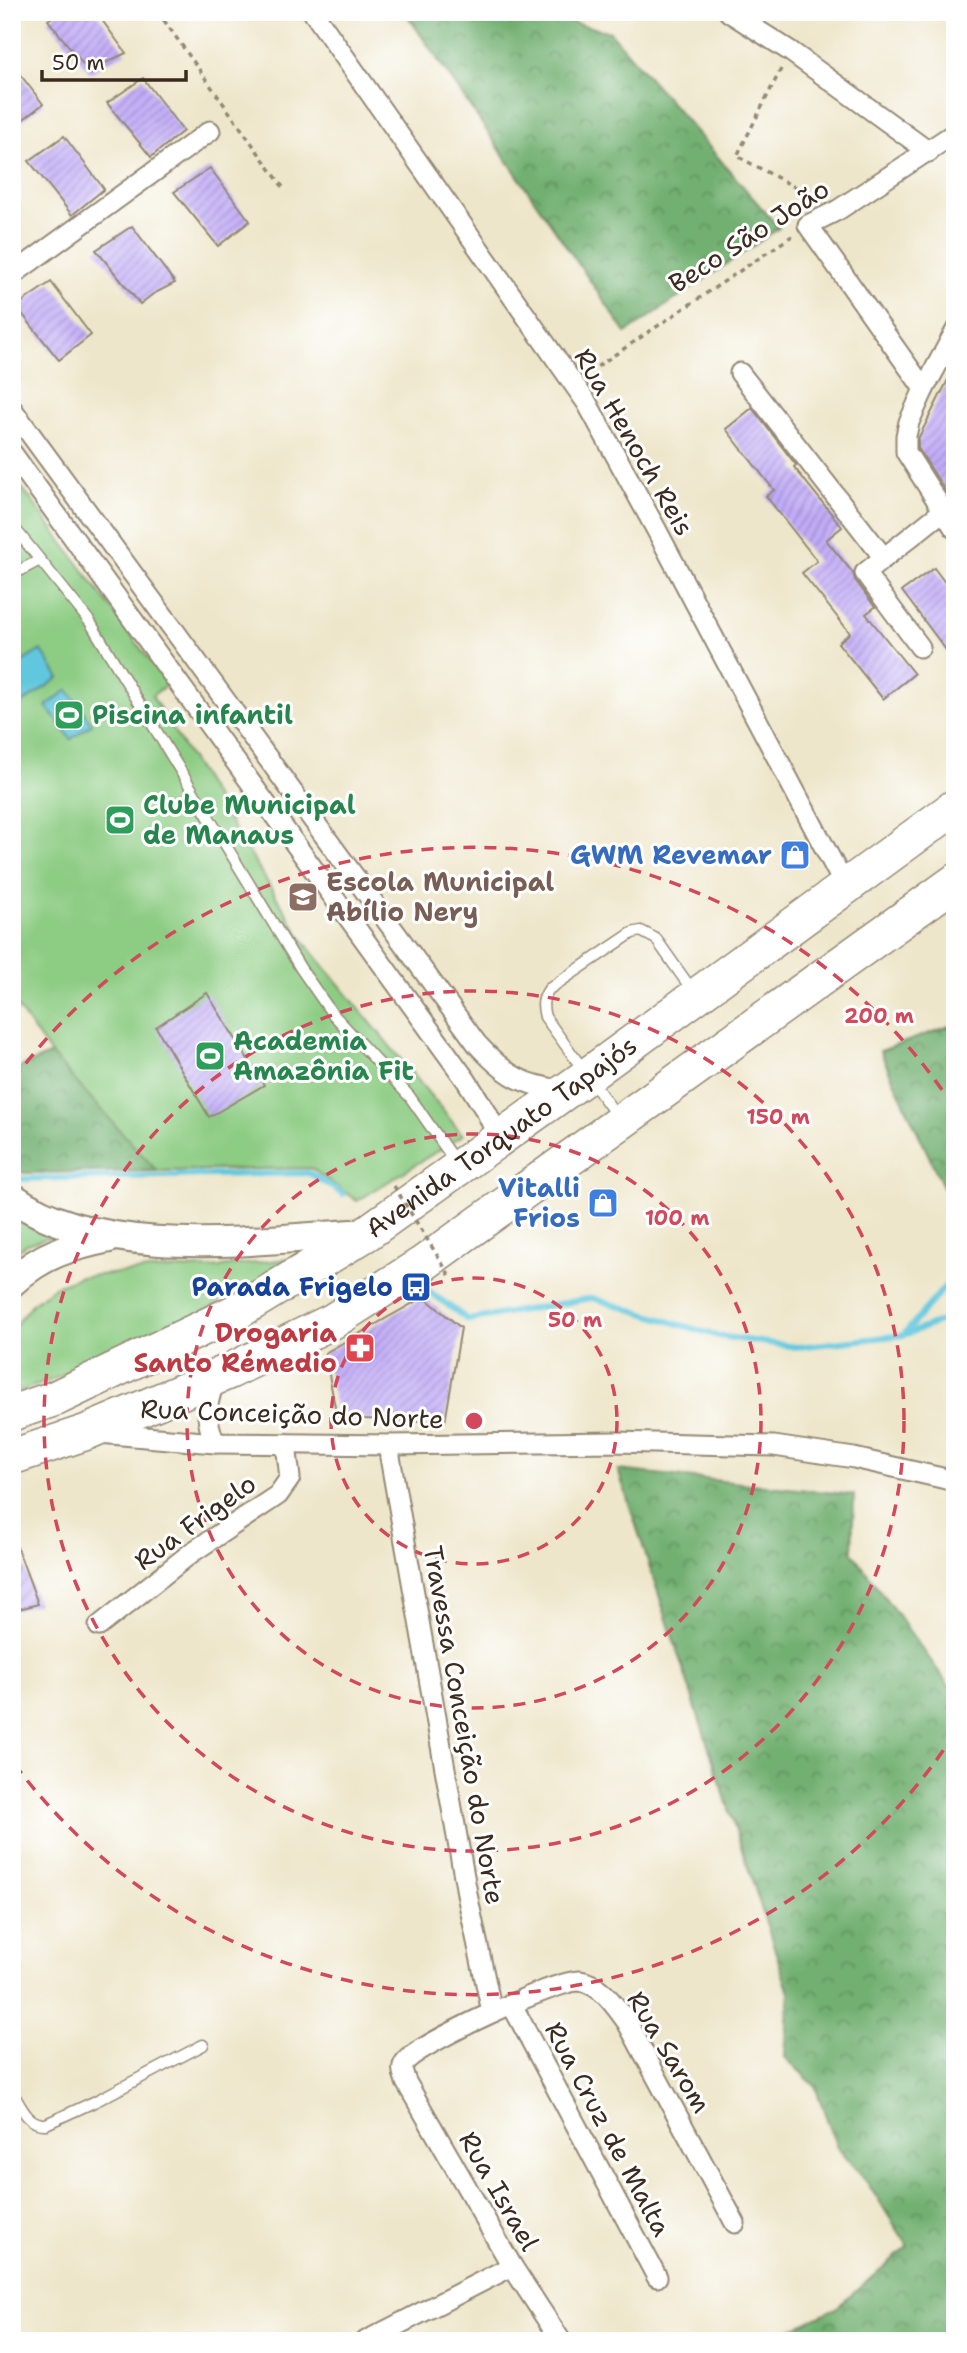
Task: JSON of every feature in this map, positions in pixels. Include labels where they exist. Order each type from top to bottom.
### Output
[{"type":"highway","name":"Avenida Torquato Tapajós","points":[[12,1413],[57,1398],[240,1310],[367,1233],[577,1084],[955,807]]},
{"type":"highway","points":[[12,1457],[87,1432],[218,1376],[333,1321],[424,1263],[955,882]]},
{"type":"street","name":"Rua Henoch Reis","points":[[313,12],[587,403],[846,888]]},
{"type":"street","points":[[729,12],[790,51],[929,152]]},
{"type":"street","points":[[12,275],[210,131]]},
{"type":"street","name":"Beco São João","points":[[808,225],[838,210],[955,133]]},
{"type":"street","points":[[808,225],[924,389]]},
{"type":"street","points":[[955,332],[924,389],[909,422],[906,436],[906,452],[955,529]]},
{"type":"street","points":[[740,373],[884,558]]},
{"type":"street","points":[[12,409],[477,1044],[493,1062],[513,1077],[535,1087],[577,1084]]},
{"type":"street","points":[[12,453],[466,1080],[487,1113],[499,1139]]},
{"type":"street","points":[[920,647],[865,573],[943,511]]},
{"type":"street","points":[[109,586],[130,570]]},
{"type":"street","points":[[246,775],[268,758]]},
{"type":"street","points":[[379,960],[402,942]]},
{"type":"street","points":[[16,1200],[59,1221],[112,1237],[166,1242],[367,1233]]},
{"type":"street","points":[[12,1282],[49,1255],[78,1244],[112,1237]]},
{"type":"street","points":[[215,1443],[207,1417],[207,1402],[218,1376]]},
{"type":"street","name":"Rua Conceição do Norte","points":[[87,1432],[215,1443],[390,1445],[615,1442],[774,1446],[854,1458],[955,1480]]},
{"type":"street","name":"Rua Frigelo","points":[[99,1626],[191,1553],[278,1495],[290,1478],[286,1444]]},
{"type":"street","name":"Travessa Conceição do Norte","points":[[390,1445],[465,1885],[492,2012]]},
{"type":"street","name":"Rua Sarom","points":[[404,2064],[417,2051],[492,2012],[559,1986],[578,1981],[592,1985],[609,1999],[627,2022],[735,2223]]},
{"type":"street","name":"Rua Cruz de Malta","points":[[512,2005],[657,2277]]},
{"type":"street","name":"Rua Israel","points":[[404,2064],[402,2070],[406,2082],[512,2266],[561,2341]]},
{"type":"street","points":[[366,2341],[512,2266]]},
{"type":"lane","points":[[12,525],[89,622],[301,969],[331,1012],[410,1097],[459,1166]]},
{"type":"lane","points":[[12,571],[19,571],[40,560]]},
{"type":"lane","points":[[621,1121],[577,1084],[545,1017],[542,1006],[544,996],[550,989],[632,933],[641,931],[656,939],[697,996]]},
{"type":"lane","points":[[12,2092],[28,2119],[38,2124],[46,2124],[203,2045]]},
{"type":"path","points":[[158,12],[285,190]]},
{"type":"path","points":[[790,51],[737,156],[838,210]]},
{"type":"path","name":"Beco São João","points":[[573,383],[808,225]]},
{"type":"path","points":[[394,1186],[450,1276]]},
{"type":"green space","points":[[405,12],[531,12],[610,32],[779,228],[626,333]]},
{"type":"green space","name":"Clube Municipal de Manaus","points":[[12,474],[167,684],[152,696],[305,943],[463,1135],[357,1201],[311,1168],[157,1171],[51,1054],[12,1000]]},
{"type":"green space","points":[[955,1024],[955,1212],[880,1051]]},
{"type":"green space","points":[[51,1054],[157,1171],[12,1171],[12,1071]]},
{"type":"green space","points":[[12,1209],[61,1234],[27,1244],[12,1256]]},
{"type":"green space","points":[[304,1257],[161,1333],[87,1366],[12,1394],[12,1329],[33,1303],[56,1286],[79,1277],[150,1270],[211,1268]]},
{"type":"green space","points":[[618,1470],[854,1495],[852,1552],[955,1694],[955,2341],[765,2341],[836,2308],[908,2246],[866,2181],[837,2147],[815,2086],[785,2057],[789,1993]]},
{"type":"water","points":[[41,650],[59,678],[12,710],[12,668]]},
{"type":"water","name":"Piscina infantil","points":[[68,690],[92,724],[71,739],[46,706]]},
{"type":"building","points":[[59,12],[96,12],[126,53],[103,64],[91,74],[48,20]]},
{"type":"building","points":[[12,64],[43,104],[12,128]]},
{"type":"building","points":[[143,78],[183,131],[151,157],[107,103]]},
{"type":"building","points":[[64,136],[104,189],[72,215],[29,161]]},
{"type":"building","points":[[210,168],[250,221],[218,246],[174,192]]},
{"type":"building","points":[[132,226],[175,283],[140,304],[96,250]]},
{"type":"building","points":[[51,282],[91,335],[59,360],[16,306]]},
{"type":"building","points":[[955,366],[955,506],[918,448],[918,439]]},
{"type":"building","points":[[752,408],[842,527],[826,540],[853,573],[855,580],[875,607],[866,614],[914,674],[883,699],[838,643],[850,633],[802,573],[817,561],[766,496],[774,490],[726,429]]},
{"type":"building","points":[[934,568],[955,596],[955,662],[902,591]]},
{"type":"building","name":"Academia Amazônia Fit","points":[[207,993],[264,1085],[209,1117],[156,1027]]},
{"type":"building","points":[[424,1297],[461,1328],[445,1422],[337,1418],[325,1353]]},
{"type":"building","points":[[14,1539],[38,1604],[12,1611],[12,1540]]},
{"type":"waterway","points":[[20,1179],[309,1173],[343,1194]]},
{"type":"waterway","points":[[905,1333],[955,1275]]},
{"type":"waterway","points":[[422,1286],[468,1320],[592,1298],[718,1336],[797,1347],[904,1335],[955,1316]]},
{"type":"place","name":"Piscina infantil","points":[[69,715]]},
{"type":"place","name":"Clube Municipal de Manaus","points":[[120,820]]},
{"type":"place","name":"GWM Revemar","points":[[795,855]]},
{"type":"place","name":"Escola Municipal Abílio Nery","points":[[303,897]]},
{"type":"place","name":"Academia Amazônia Fit","points":[[210,1056]]},
{"type":"place","name":"Vitalli Frios","points":[[603,1203]]},
{"type":"place","name":"Parada Frigelo","points":[[416,1287]]},
{"type":"place","name":"Drogaria Santo Rémedio","points":[[360,1348]]}]
